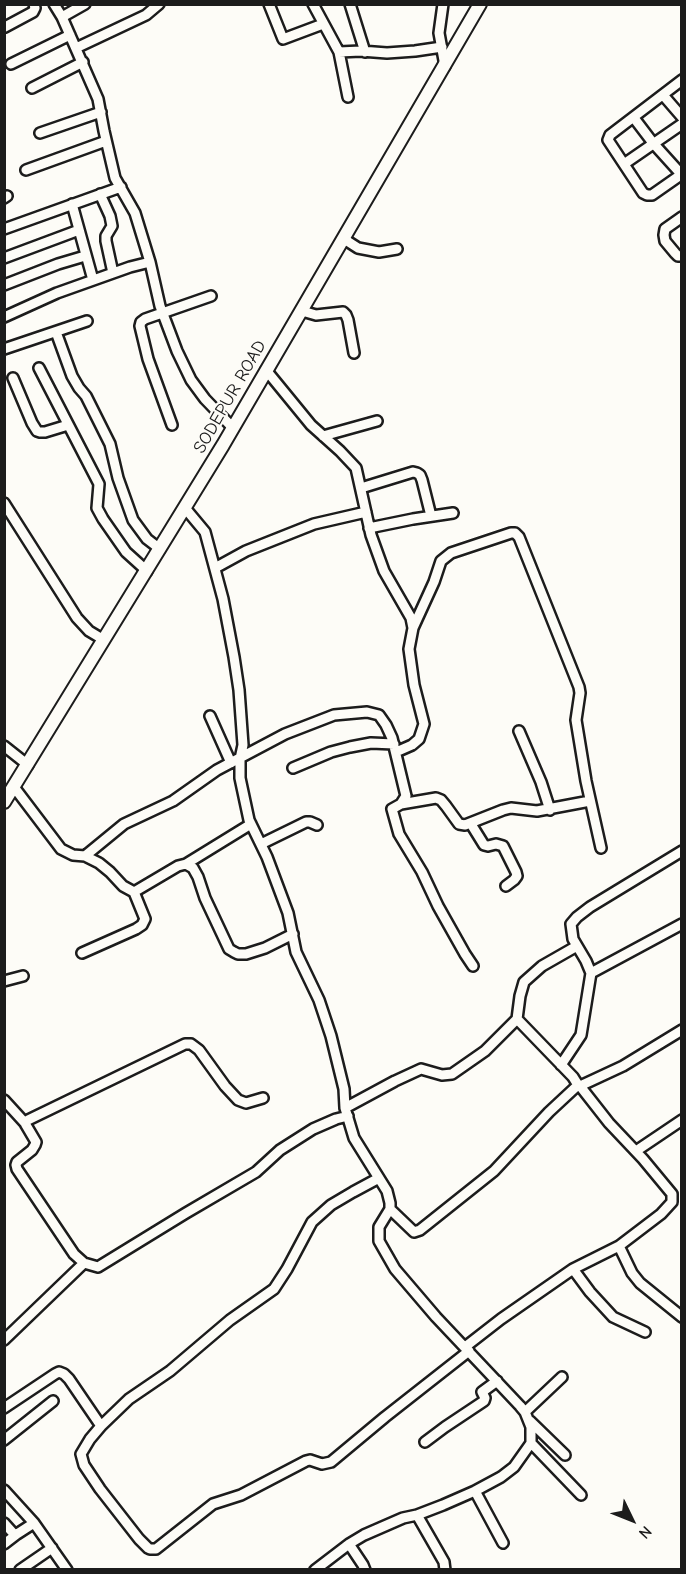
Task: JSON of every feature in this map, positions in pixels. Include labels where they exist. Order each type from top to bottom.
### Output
[{"type":"main road","name":"SODEPUR ROAD","points":[[5,801],[233,428],[480,4]]},
{"type":"street","points":[[5,27],[33,12],[35,8],[33,4]]},
{"type":"street","points":[[54,4],[99,99],[115,178],[135,213],[150,261],[162,313],[177,351],[191,380],[205,399],[233,428]]},
{"type":"street","points":[[62,17],[85,4]]},
{"type":"street","points":[[76,48],[146,15],[159,4]]},
{"type":"street","points":[[269,4],[283,39],[323,24]]},
{"type":"street","points":[[313,4],[339,52],[348,98]]},
{"type":"street","points":[[350,4],[365,52]]},
{"type":"street","points":[[443,4],[439,33],[445,66]]},
{"type":"street","points":[[11,64],[70,35]]},
{"type":"street","points":[[339,52],[408,52],[442,47]]},
{"type":"street","points":[[32,87],[82,62]]},
{"type":"street","points":[[634,118],[681,174],[652,195],[646,195],[609,142],[609,138],[681,80]]},
{"type":"street","points":[[663,95],[681,117]]},
{"type":"street","points":[[40,133],[100,112]]},
{"type":"street","points":[[624,164],[681,124]]},
{"type":"street","points":[[26,170],[106,141]]},
{"type":"street","points":[[4,229],[121,187]]},
{"type":"street","points":[[100,194],[112,226],[106,241],[113,273]]},
{"type":"street","points":[[72,204],[93,280]]},
{"type":"street","points":[[681,218],[665,229],[664,235],[665,241],[675,253],[678,256],[681,255]]},
{"type":"street","points":[[4,258],[79,230]]},
{"type":"street","points":[[344,238],[358,248],[379,252],[397,249]]},
{"type":"street","points":[[4,285],[86,256]]},
{"type":"street","points":[[4,317],[57,293],[150,261]]},
{"type":"street","points":[[172,425],[148,359],[141,322],[211,296]]},
{"type":"street","points":[[302,311],[316,315],[343,312],[348,320],[354,353]]},
{"type":"street","points":[[4,350],[87,321]]},
{"type":"street","points":[[56,332],[72,376],[86,396],[110,444],[118,478],[133,520],[147,539],[160,549]]},
{"type":"street","points":[[39,368],[99,484],[97,508],[126,552],[147,571]]},
{"type":"street","points":[[266,370],[311,425],[356,468],[369,528],[384,571],[411,618],[413,628]]},
{"type":"street","points":[[13,378],[37,430],[45,432],[68,426]]},
{"type":"street","points":[[323,436],[377,421]]},
{"type":"street","points":[[361,488],[412,472],[417,473],[422,480],[431,516]]},
{"type":"street","points":[[4,503],[8,517],[77,618],[89,631],[104,640]]},
{"type":"street","points":[[185,508],[205,532],[223,599],[234,657],[243,745],[240,778],[251,824],[288,914],[297,952],[319,1000],[332,1036],[344,1089],[346,1112],[354,1138],[387,1191],[390,1209],[380,1227],[379,1240],[395,1269],[436,1317],[566,1455]]},
{"type":"street","points":[[215,568],[246,551],[314,524],[366,512]]},
{"type":"street","points":[[369,528],[453,513]]},
{"type":"street","points":[[293,768],[331,752],[350,747],[371,743],[395,748],[412,745],[419,739],[424,723],[414,685],[409,649],[413,628],[435,582],[441,561],[451,553],[515,533],[519,537],[579,687],[576,720],[601,848]]},
{"type":"street","points":[[85,856],[124,824],[173,801],[231,763],[285,734],[334,715],[367,712],[379,715],[386,725],[395,748],[406,796],[401,804]]},
{"type":"street","points":[[210,716],[231,763]]},
{"type":"street","points":[[519,731],[541,782],[550,810]]},
{"type":"street","points":[[4,746],[28,765]]},
{"type":"street","points":[[14,787],[60,849],[73,855],[85,856],[99,863],[134,892],[145,919],[142,925],[82,953]]},
{"type":"street","points":[[473,966],[399,834],[392,809],[401,804],[436,798],[441,800],[459,824],[471,824],[511,808],[550,810],[590,801]]},
{"type":"street","points":[[261,844],[306,822],[317,825]]},
{"type":"street","points":[[134,892],[178,866],[186,864],[251,824]]},
{"type":"street","points":[[471,824],[484,845],[503,846],[517,876],[506,886]]},
{"type":"street","points":[[561,1065],[581,1035],[591,973],[573,939],[572,924],[577,917],[681,851]]},
{"type":"street","points":[[186,864],[193,868],[198,877],[230,949],[234,952],[246,954],[265,948],[293,934]]},
{"type":"street","points":[[591,973],[681,924]]},
{"type":"street","points":[[4,1100],[26,1123],[36,1144],[17,1162],[17,1169],[74,1254],[84,1263],[98,1267],[256,1172],[280,1150],[313,1129],[336,1119],[395,1081],[421,1069],[442,1075],[452,1074],[485,1051],[517,1019],[523,984],[527,978],[542,966],[577,946]]},
{"type":"street","points":[[4,981],[23,976]]},
{"type":"street","points":[[379,1178],[331,1205],[312,1222],[274,1289],[230,1320],[170,1371],[129,1399],[90,1439],[81,1454],[84,1465],[99,1489],[150,1550],[156,1549],[213,1504],[241,1495],[306,1461],[310,1460],[325,1465],[331,1462],[501,1319],[573,1269],[619,1246],[661,1214],[672,1202],[672,1194],[636,1151],[609,1123],[573,1077],[517,1019]]},
{"type":"street","points":[[390,1209],[414,1232],[420,1230],[494,1171],[549,1112],[579,1086],[623,1066],[681,1030]]},
{"type":"street","points":[[26,1123],[185,1044],[191,1044],[199,1050],[238,1100],[246,1103],[263,1098]]},
{"type":"street","points":[[636,1151],[681,1120]]},
{"type":"street","points":[[619,1246],[632,1273],[640,1283],[681,1317]]},
{"type":"street","points":[[6,1334],[84,1263]]},
{"type":"street","points":[[573,1269],[613,1317],[645,1332]]},
{"type":"street","points":[[4,1408],[59,1372],[69,1379],[101,1426]]},
{"type":"street","points":[[527,1416],[562,1377]]},
{"type":"street","points":[[425,1442],[484,1401],[482,1392],[497,1381]]},
{"type":"street","points":[[4,1440],[53,1401]]},
{"type":"street","points":[[315,1569],[364,1535],[475,1491],[501,1478],[514,1467],[531,1443],[531,1427],[527,1416]]},
{"type":"street","points":[[531,1443],[581,1495]]},
{"type":"street","points":[[4,1490],[34,1524],[67,1569]]},
{"type":"street","points":[[475,1491],[503,1543]]},
{"type":"street","points":[[417,1515],[444,1562],[445,1569]]},
{"type":"street","points":[[4,1523],[13,1533],[17,1534]]},
{"type":"street","points":[[4,1544],[34,1524]]},
{"type":"street","points":[[349,1544],[365,1569]]},
{"type":"street","points":[[20,1569],[52,1548]]}]
